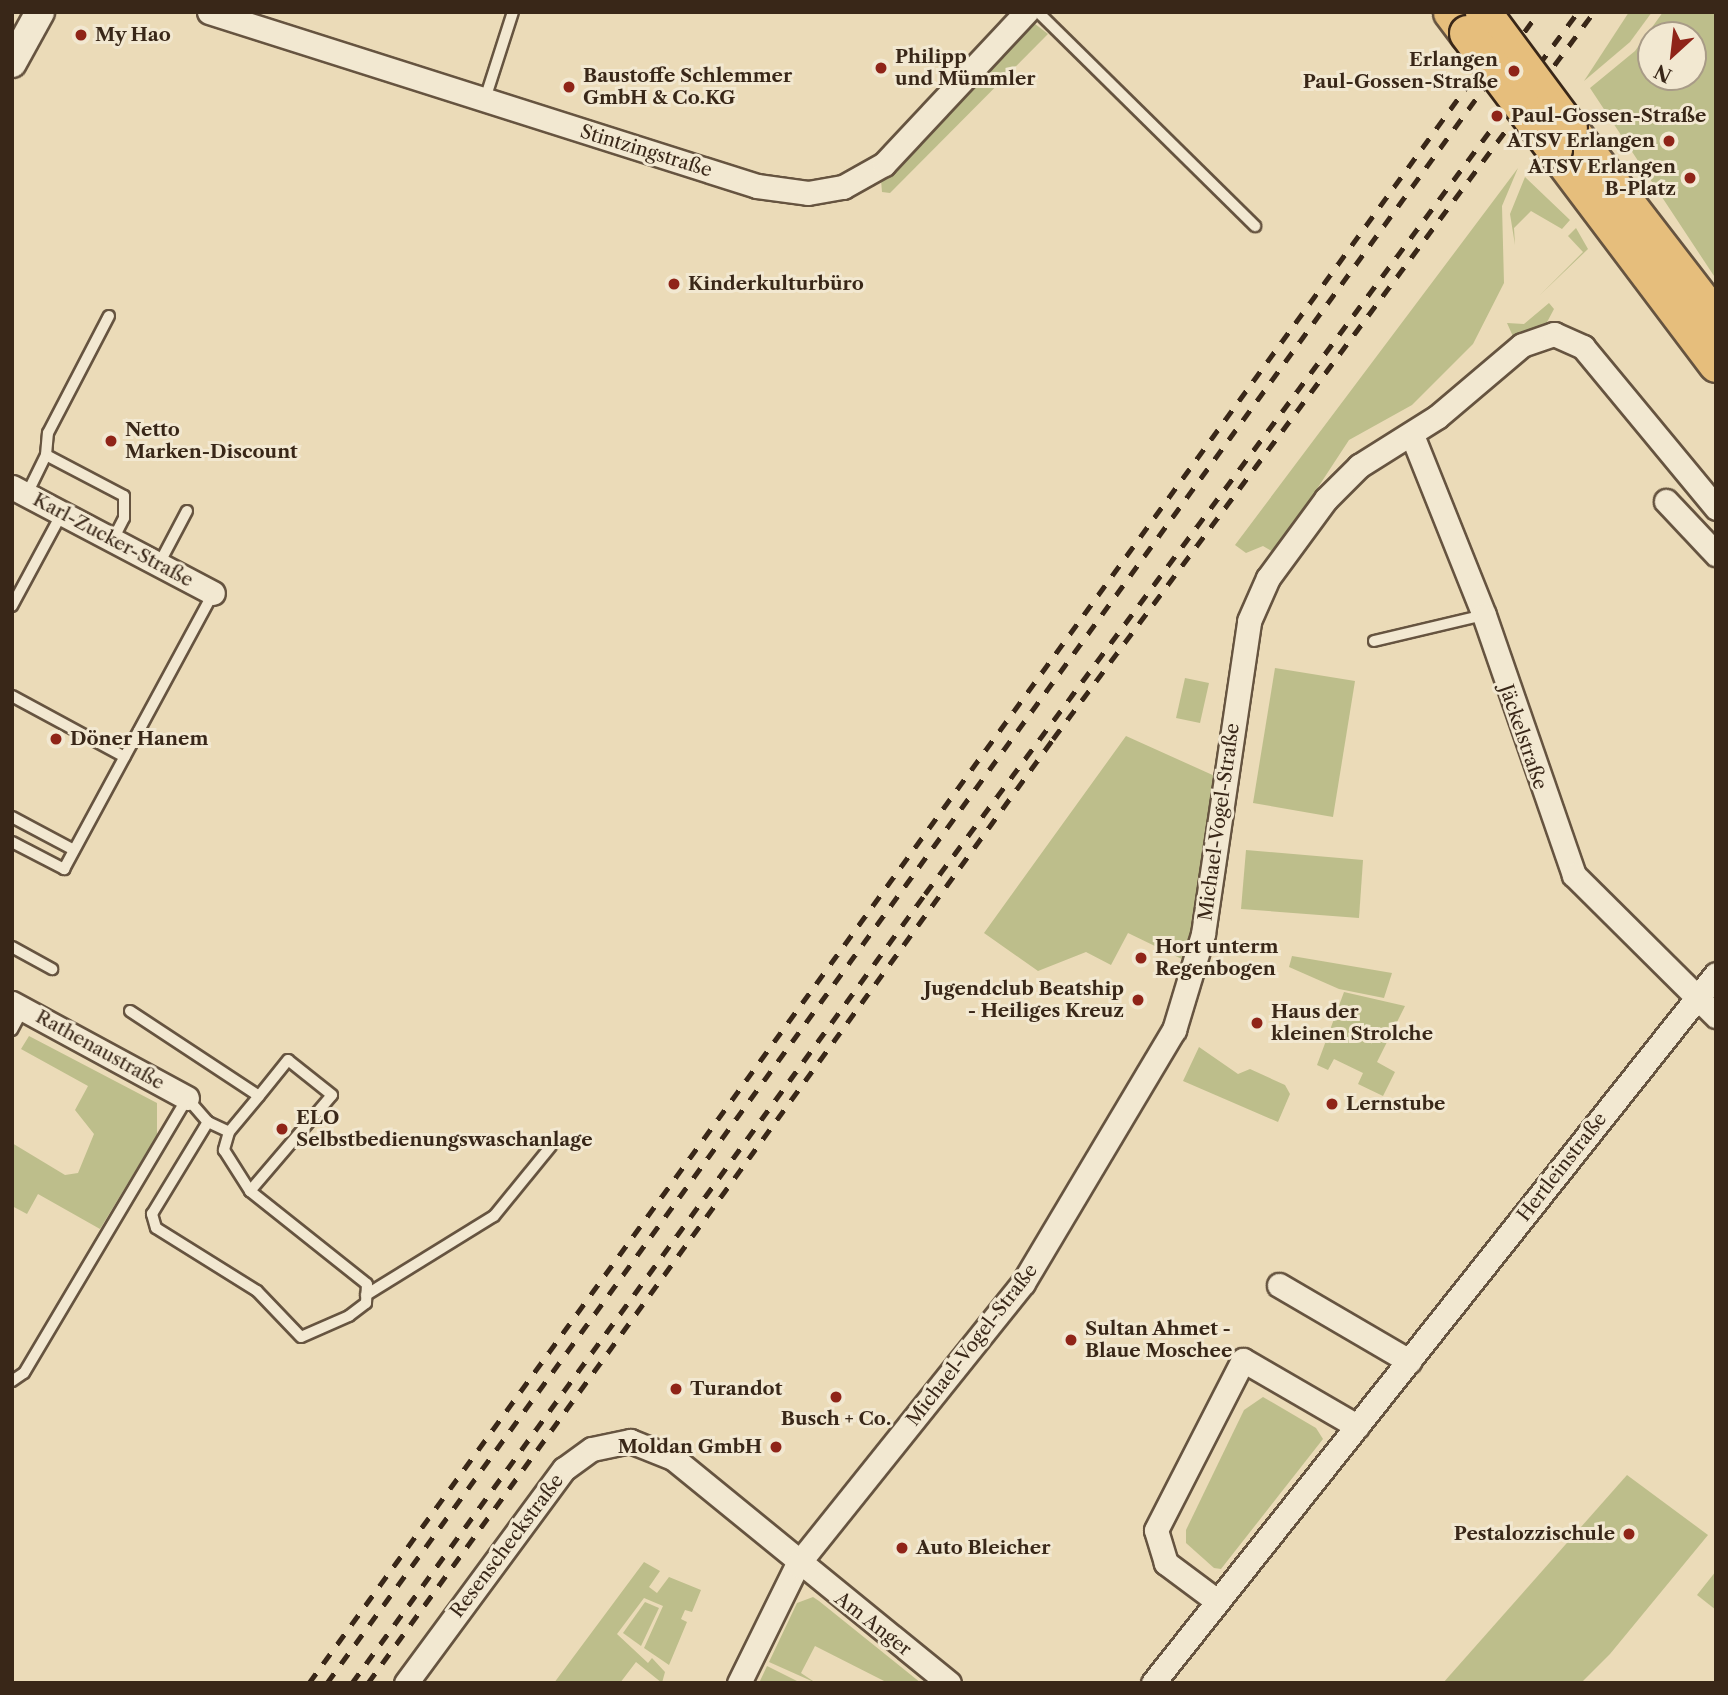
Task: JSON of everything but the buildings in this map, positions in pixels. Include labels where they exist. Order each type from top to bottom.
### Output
[{"type":"main road","points":[[1467,19],[1561,138],[1716,318]]},
{"type":"main road","points":[[1561,138],[1716,364]]},
{"type":"street","points":[[12,63],[40,12]]},
{"type":"street","name":"Stintzingstraße","points":[[209,12],[757,186],[808,193],[843,187],[884,164],[1026,12]]},
{"type":"street","name":"Michael-Vogel-Straße","points":[[739,1683],[797,1565],[1023,1283],[1149,1079],[1183,1008],[1203,934],[1254,604],[1326,499],[1373,456],[1412,435],[1530,339],[1561,335],[1583,347],[1716,508]]},
{"type":"street","name":"Jäckelstraße","points":[[1412,435],[1484,615],[1574,875],[1716,1016]]},
{"type":"street","name":"Karl-Zucker-Straße","points":[[19,490],[213,593]]},
{"type":"street","points":[[1666,501],[1716,554]]},
{"type":"street","name":"Hertleinstraße","points":[[1153,1683],[1716,974]]},
{"type":"street","name":"Rathenaustraße","points":[[18,1006],[187,1098]]},
{"type":"street","points":[[1279,1285],[1409,1361]]},
{"type":"street","points":[[1217,1601],[1166,1563],[1156,1530],[1243,1360],[1357,1426]]},
{"type":"street","name":"Resenscheckstraße","points":[[406,1683],[564,1469],[609,1443],[659,1448],[797,1565]]},
{"type":"street","name":"Am Anger","points":[[797,1565],[949,1683]]},
{"type":"lane","points":[[485,99],[513,12]]},
{"type":"lane","points":[[1038,12],[1255,226]]},
{"type":"lane","points":[[19,490],[46,454],[48,433],[109,316]]},
{"type":"lane","points":[[46,454],[124,496],[124,518],[113,540]]},
{"type":"lane","points":[[159,564],[187,511]]},
{"type":"lane","points":[[12,606],[15,593],[62,513]]},
{"type":"lane","points":[[12,842],[64,869],[213,593]]},
{"type":"lane","points":[[1374,641],[1484,615]]},
{"type":"lane","points":[[12,696],[125,757]]},
{"type":"lane","points":[[12,817],[74,850]]},
{"type":"lane","points":[[13,950],[52,969]]},
{"type":"lane","points":[[12,1030],[18,1006]]},
{"type":"lane","points":[[130,1011],[259,1096]]},
{"type":"lane","points":[[250,1191],[332,1095],[288,1060],[229,1132],[224,1150],[250,1191],[367,1284],[366,1295]]},
{"type":"lane","points":[[12,1381],[24,1373],[187,1098],[208,1122],[229,1132]]},
{"type":"lane","points":[[208,1122],[152,1214],[156,1228],[257,1291],[301,1336],[349,1317],[366,1295],[494,1216],[551,1146]]},
{"type":"lane","points":[[12,1367],[24,1373]]},
{"type":"green space","points":[[1629,12],[1652,12],[1645,21],[1637,21],[1637,32],[1630,42],[1584,81]]},
{"type":"green space","name":"ATSV Erlangen B-Platz","points":[[1663,12],[1716,12],[1716,279],[1590,88],[1637,48],[1637,91],[1707,91],[1707,21],[1657,21]]},
{"type":"green space","points":[[1030,20],[1048,34],[890,193],[882,192],[881,180]]},
{"type":"green space","points":[[1518,168],[1502,206],[1504,283],[1473,344],[1412,405],[1349,440],[1275,553],[1263,546],[1246,553],[1235,545]]},
{"type":"green space","points":[[1525,177],[1570,220],[1562,229],[1531,211],[1514,228],[1515,245],[1510,214]]},
{"type":"green space","points":[[1576,228],[1588,249],[1540,295],[1583,252],[1568,236]]},
{"type":"green space","points":[[1549,303],[1554,309],[1545,326],[1515,341],[1507,323],[1524,324]]},
{"type":"green space","points":[[1275,668],[1355,681],[1333,817],[1253,803]]},
{"type":"green space","points":[[1185,678],[1209,683],[1200,723],[1176,718]]},
{"type":"green space","points":[[1126,736],[1217,777],[1188,962],[1128,933],[1111,965],[1086,952],[1038,971],[984,933]]},
{"type":"green space","points":[[1246,850],[1363,860],[1359,918],[1241,909]]},
{"type":"green space","points":[[1292,956],[1392,973],[1384,998],[1339,989],[1289,967]]},
{"type":"green space","points":[[1344,992],[1405,1006],[1377,1062],[1395,1072],[1383,1096],[1358,1084],[1363,1073],[1334,1059],[1328,1070],[1317,1065]]},
{"type":"green space","points":[[29,1036],[157,1103],[157,1135],[100,1229],[38,1194],[27,1214],[12,1206],[12,1143],[65,1175],[78,1173],[94,1134],[75,1110],[88,1086],[21,1049]]},
{"type":"green space","points":[[1199,1047],[1238,1074],[1250,1069],[1285,1085],[1290,1094],[1278,1122],[1183,1081]]},
{"type":"green space","points":[[1263,1397],[1316,1428],[1323,1439],[1221,1569],[1214,1568],[1186,1543],[1186,1530],[1244,1410]]},
{"type":"green space","points":[[1627,1475],[1708,1535],[1610,1654],[1581,1683],[1443,1683]]},
{"type":"green space","points":[[644,1562],[660,1571],[649,1587],[657,1593],[669,1577],[701,1590],[692,1612],[685,1610],[681,1619],[687,1622],[669,1665],[644,1648],[663,1606],[644,1598],[617,1634],[648,1663],[652,1658],[665,1672],[662,1683],[636,1662],[620,1683],[554,1683]]},
{"type":"green space","points":[[1716,1571],[1716,1610],[1697,1595]]},
{"type":"green space","points":[[813,1597],[921,1683],[888,1683],[815,1646],[801,1673],[816,1683],[769,1662],[797,1603]]},
{"type":"green space","points":[[645,1602],[659,1608],[641,1646],[623,1633]]},
{"type":"green space","points":[[767,1666],[801,1683],[759,1683]]},
{"type":"railway","points":[[309,1683],[1521,12]]},
{"type":"railway","points":[[327,1683],[1539,12]]},
{"type":"railway","points":[[352,1683],[925,894],[1578,12]]},
{"type":"railway","points":[[368,1683],[1053,739],[1594,12]]},
{"type":"place","name":"My Hao","points":[[81,35]]},
{"type":"place","name":"Philipp und Mümmler","points":[[881,68]]},
{"type":"place","name":"Erlangen Paul-Gossen-Straße","points":[[1514,71]]},
{"type":"place","name":"Baustoffe Schlemmer GmbH & Co.KG","points":[[569,87]]},
{"type":"place","name":"Paul-Gossen-Straße","points":[[1497,116]]},
{"type":"place","name":"ATSV Erlangen","points":[[1669,141]]},
{"type":"place","name":"ATSV Erlangen B-Platz","points":[[1690,178]]},
{"type":"place","name":"Kinderkulturbüro","points":[[674,284]]},
{"type":"place","name":"Netto Marken-Discount","points":[[111,441]]},
{"type":"place","name":"Döner Hanem","points":[[56,739]]},
{"type":"place","name":"Hort unterm Regenbogen","points":[[1141,958]]},
{"type":"place","name":"Jugendclub Beatship - Heiliges Kreuz","points":[[1138,1000]]},
{"type":"place","name":"Haus der kleinen Strolche","points":[[1257,1023]]},
{"type":"place","name":"Lernstube","points":[[1332,1104]]},
{"type":"place","name":"ELO Selbstbedienungswaschanlage","points":[[282,1129]]},
{"type":"place","name":"Sultan Ahmet - Blaue Moschee","points":[[1071,1340]]},
{"type":"place","name":"Turandot","points":[[676,1389]]},
{"type":"place","name":"Busch + Co.","points":[[836,1397]]},
{"type":"place","name":"Moldan GmbH","points":[[776,1447]]},
{"type":"place","name":"Pestalozzischule","points":[[1629,1534]]},
{"type":"place","name":"Auto Bleicher","points":[[902,1548]]}]
